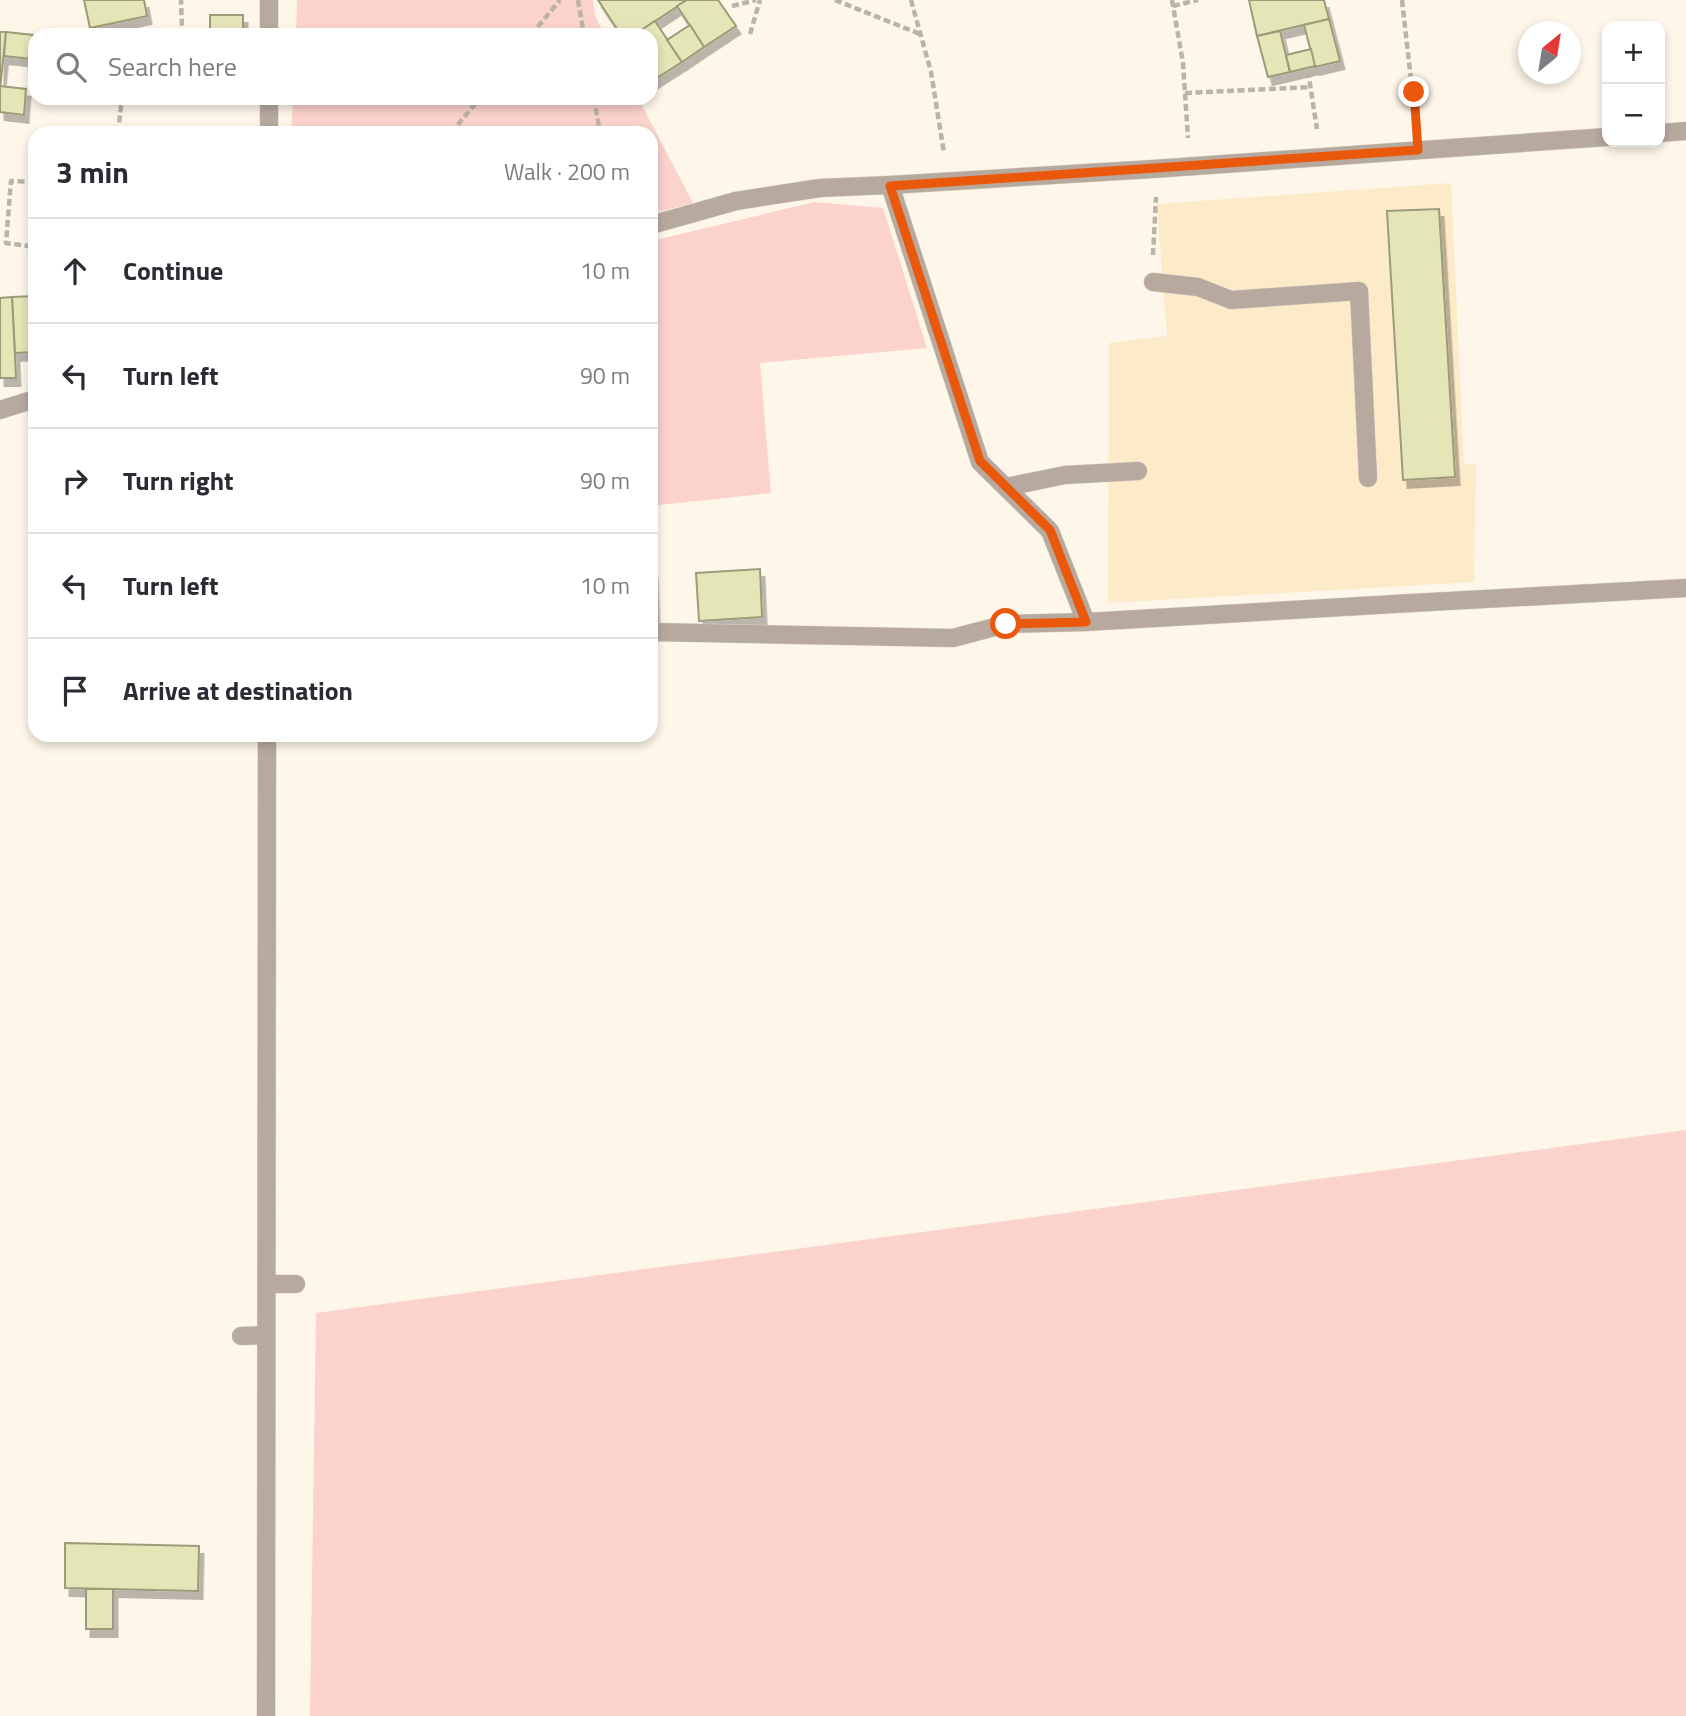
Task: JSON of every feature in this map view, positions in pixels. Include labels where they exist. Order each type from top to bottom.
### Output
[{"type":"street","points":[[269,0],[269,28]]},
{"type":"street","points":[[269,105],[269,126]]},
{"type":"street","points":[[1665,133],[1686,131]]},
{"type":"street","points":[[658,223],[748,199],[820,188],[890,186],[1602,137]]},
{"type":"street","points":[[890,186],[980,461],[1050,530],[1086,622]]},
{"type":"street","points":[[1153,282],[1198,287],[1231,300],[1359,291],[1368,478]]},
{"type":"street","points":[[0,410],[28,401]]},
{"type":"street","points":[[1006,487],[1065,475],[1138,471]]},
{"type":"street","points":[[658,632],[953,638],[1006,624],[1086,622],[1686,588]]},
{"type":"street","points":[[266,1716],[267,742]]},
{"type":"street","points":[[267,1284],[296,1284]]},
{"type":"street","points":[[241,1336],[266,1335]]},
{"type":"path","points":[[181,0],[182,28]]},
{"type":"path","points":[[537,28],[560,0]]},
{"type":"path","points":[[578,0],[583,28]]},
{"type":"path","points":[[732,6],[758,0],[750,34]]},
{"type":"path","points":[[835,0],[920,34]]},
{"type":"path","points":[[911,0],[934,84],[947,181]]},
{"type":"path","points":[[1190,166],[1183,63],[1173,3],[1198,0]]},
{"type":"path","points":[[1402,0],[1414,92],[1418,150]]},
{"type":"path","points":[[1308,71],[1321,158]]},
{"type":"path","points":[[1185,93],[1311,87]]},
{"type":"path","points":[[119,126],[122,105]]},
{"type":"path","points":[[457,126],[474,105]]},
{"type":"path","points":[[595,105],[599,126]]},
{"type":"path","points":[[28,182],[11,181],[6,243],[28,246]]},
{"type":"path","points":[[1153,282],[1154,212]]},
{"type":"shaded area","points":[[297,0],[593,0],[595,16],[601,28],[296,28]]},
{"type":"shaded area","points":[[293,105],[642,105],[653,126],[291,126]]},
{"type":"shaded area","points":[[658,136],[693,203],[658,212]]},
{"type":"shaded area","points":[[1451,183],[1464,464],[1476,465],[1474,582],[1108,603],[1109,343],[1167,336],[1157,204]]},
{"type":"shaded area","points":[[815,202],[883,208],[927,348],[760,363],[771,493],[658,505],[658,239]]},
{"type":"shaded area","points":[[1686,1130],[1686,1716],[310,1716],[316,1313]]},
{"type":"building","points":[[84,0],[144,0],[147,16],[90,28]]},
{"type":"building","points":[[598,0],[687,0],[645,28],[616,28]]},
{"type":"building","points":[[687,0],[718,0],[736,26],[704,47],[677,6]]},
{"type":"building","points":[[1249,0],[1324,0],[1329,19],[1257,36]]},
{"type":"building","points":[[210,15],[243,15],[243,28],[210,28]]},
{"type":"building","points":[[1329,19],[1340,61],[1315,67],[1304,25]]},
{"type":"building","points":[[655,21],[682,62],[658,77],[658,28],[644,28]]},
{"type":"building","points":[[690,25],[704,47],[682,62],[667,40]]},
{"type":"building","points":[[1280,31],[1290,72],[1268,77],[1257,36]]},
{"type":"building","points":[[0,32],[6,32],[0,89]]},
{"type":"building","points":[[6,32],[28,34],[28,59],[4,56]]},
{"type":"building","points":[[1311,49],[1315,66],[1290,72],[1286,55]]},
{"type":"building","points":[[0,86],[26,89],[24,115],[0,112]]},
{"type":"building","points":[[1439,209],[1455,477],[1403,480],[1387,211]]},
{"type":"building","points":[[28,296],[28,352],[15,353],[12,297]]},
{"type":"building","points":[[12,297],[16,378],[0,378],[0,298]]},
{"type":"building","points":[[760,569],[762,617],[699,621],[696,573]]},
{"type":"building","points":[[65,1543],[199,1546],[198,1591],[65,1588]]},
{"type":"building","points":[[86,1589],[113,1589],[113,1629],[86,1629]]},
{"type":"route","points":[[1006,624],[1086,622],[1050,530],[980,461],[890,186],[1418,150],[1414,92]]}]
